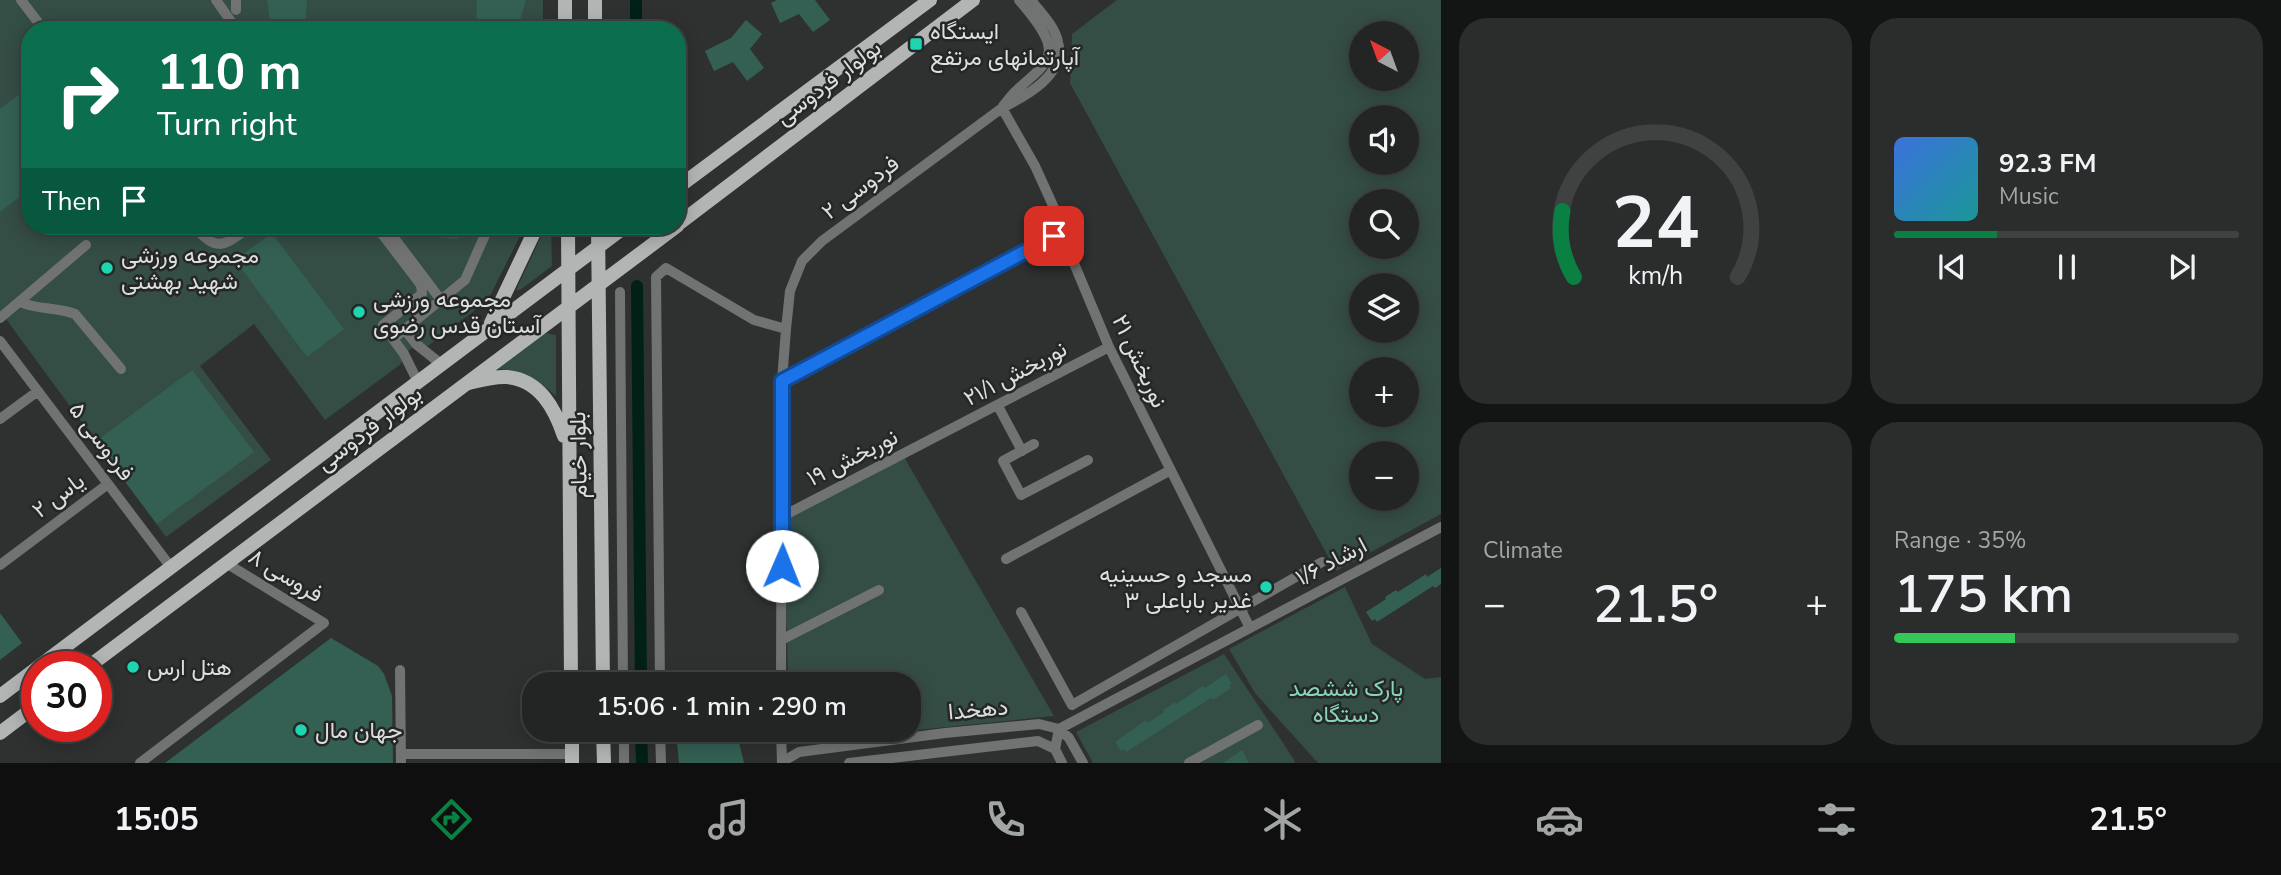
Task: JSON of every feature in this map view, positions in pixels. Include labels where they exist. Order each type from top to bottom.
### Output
[{"type":"main road","points":[[565,0],[565,21]]},
{"type":"main road","points":[[595,0],[595,21]]},
{"type":"main road","name":"بولوار فردوسی","points":[[686,181],[930,0]]},
{"type":"main road","name":"بولوار فردوسی","points":[[686,219],[973,0]]},
{"type":"main road","points":[[490,326],[533,235]]},
{"type":"main road","name":"بلوار خیام","points":[[568,235],[571,672]]},
{"type":"main road","name":"بلوار خیام","points":[[598,235],[603,672]]},
{"type":"main road","name":"بولوار فردوسی","points":[[58,651],[614,235]]},
{"type":"main road","name":"بولوار فردوسی","points":[[109,651],[665,235]]},
{"type":"main road","points":[[465,384],[508,377],[535,388],[553,408],[569,453]]},
{"type":"main road","name":"بولوار فردوسی","points":[[0,696],[21,680]]},
{"type":"main road","points":[[0,733],[21,717]]},
{"type":"main road","points":[[603,742],[604,763]]},
{"type":"street","points":[[21,0],[37,21]]},
{"type":"street","points":[[216,0],[231,21]]},
{"type":"street","name":"فردوسی ۲","points":[[1002,107],[1016,90],[1043,68],[1049,56],[1045,35],[1019,0]]},
{"type":"street","name":"فردوسی ۲","points":[[781,672],[782,381],[790,291],[802,261],[822,241],[1002,107],[1023,97],[1051,74],[1059,58],[1059,44],[1054,30],[1031,0]]},
{"type":"street","name":"نوربخش ۲۱","points":[[1002,107],[1035,166],[1062,226],[1068,249],[1109,347],[1240,609],[1246,631]]},
{"type":"street","points":[[202,235],[218,246],[238,235]]},
{"type":"street","points":[[383,235],[421,285],[422,294],[383,325],[404,354],[418,382]]},
{"type":"street","points":[[392,235],[441,300]]},
{"type":"street","points":[[393,339],[465,280],[485,235]]},
{"type":"street","points":[[782,381],[1054,236]]},
{"type":"street","points":[[0,318],[86,245]]},
{"type":"street","points":[[660,672],[656,277],[666,268],[754,320],[786,329]]},
{"type":"street","points":[[620,292],[623,672]]},
{"type":"street","points":[[20,302],[32,307],[64,310],[75,314],[121,369]]},
{"type":"street","points":[[404,329],[416,344],[441,364]]},
{"type":"street","name":"فردوسی ۵","points":[[0,341],[170,566]]},
{"type":"street","name":"نوربخش ۲۱/۱","points":[[941,435],[1109,347]]},
{"type":"street","points":[[0,419],[38,391]]},
{"type":"street","points":[[998,405],[1022,451]]},
{"type":"street","name":"نوربخش ۱۹","points":[[783,516],[941,435]]},
{"type":"street","points":[[1034,444],[1003,461],[1021,495],[1088,460]]},
{"type":"street","points":[[1006,559],[1169,471]]},
{"type":"street","name":"یاس ۲","points":[[0,565],[108,484]]},
{"type":"street","name":"ارشاد ۱/۶","points":[[1059,729],[1441,527]]},
{"type":"street","points":[[1021,612],[1072,705],[1322,562]]},
{"type":"street","name":"فروسی ۸","points":[[140,763],[324,623],[226,563]]},
{"type":"street","points":[[781,640],[878,590]]},
{"type":"street","points":[[400,670],[401,759],[572,758]]},
{"type":"street","name":"دهخدا","points":[[783,763],[799,752],[945,733],[1039,724],[1059,729]]},
{"type":"street","points":[[1189,763],[1258,725]]},
{"type":"street","points":[[1059,729],[1055,749],[1062,763]]},
{"type":"street","points":[[1059,729],[1069,738],[1083,763]]},
{"type":"street","name":"دهخدا","points":[[849,763],[1038,741],[1055,749]]},
{"type":"street","points":[[624,742],[624,763]]},
{"type":"street","points":[[660,742],[660,763]]},
{"type":"street","points":[[782,742],[783,763]]},
{"type":"green space","points":[[0,0],[543,0],[543,21],[21,21],[21,235],[520,235],[488,300],[428,346],[416,345],[404,354],[401,364],[325,420],[254,324],[200,366],[271,460],[166,537],[0,311]]},
{"type":"green space","points":[[1117,0],[1441,0],[1441,514],[1336,571],[1070,83],[1072,34]]},
{"type":"green space","points":[[542,235],[551,235],[552,266],[520,290],[516,290]]},
{"type":"green space","points":[[545,333],[556,335],[556,396],[529,377],[496,369]]},
{"type":"green space","points":[[904,457],[1054,716],[921,730],[921,672],[788,672],[785,519]]},
{"type":"green space","name":"پارک‌ ششصد دستگاه","points":[[1345,587],[1372,644],[1425,679],[1441,677],[1441,763],[1318,763],[1255,693],[1229,649]]},
{"type":"green space","points":[[1224,654],[1294,763],[1093,763],[1076,732]]},
{"type":"building","points":[[267,0],[307,0],[306,21],[270,21]]},
{"type":"building","points":[[477,0],[526,0],[520,21],[476,21]]},
{"type":"building","points":[[777,0],[815,0],[830,20],[813,32],[799,14],[780,23],[771,3]]},
{"type":"building","points":[[746,20],[762,34],[750,49],[764,68],[747,81],[733,62],[714,71],[705,51],[731,38]]},
{"type":"building","points":[[21,93],[21,196],[0,212],[0,109]]},
{"type":"building","points":[[269,235],[274,235],[344,329],[307,357],[235,260]]},
{"type":"building","points":[[428,235],[461,235],[456,239]]},
{"type":"building","points":[[192,370],[254,452],[157,524],[95,442]]},
{"type":"building","points":[[1441,568],[1441,584],[1435,588],[1433,586],[1377,622],[1375,619],[1372,621],[1366,612],[1386,599],[1385,597]]},
{"type":"building","points":[[0,613],[22,643],[0,660]]},
{"type":"building","name":"جهان مال","points":[[331,638],[378,666],[384,674],[392,696],[393,763],[165,763]]},
{"type":"building","points":[[1226,674],[1232,684],[1229,685],[1231,688],[1126,752],[1124,749],[1121,751],[1115,742],[1146,720],[1148,723],[1175,702],[1176,704]]},
{"type":"building","points":[[677,742],[739,742],[744,763],[679,763]]},
{"type":"building","points":[[1242,750],[1249,763],[1223,763]]},
{"type":"waterway","points":[[636,0],[636,21]]},
{"type":"waterway","points":[[637,286],[641,672]]},
{"type":"waterway","points":[[641,742],[642,763]]},
{"type":"place","name":"ایستگاه آپارتمانهای مرتفع","points":[[916,44]]},
{"type":"place","name":"مجموعه ورزشی شهید بهشتی","points":[[107,268]]},
{"type":"place","name":"مجموعه ورزشی آستان قدس رضوی","points":[[359,312]]},
{"type":"place","name":"مسجد و حسینیه غدیر باباعلی ۳","points":[[1266,587]]},
{"type":"place","name":"هتل ارس","points":[[133,667]]},
{"type":"place","name":"جهان مال","points":[[301,730]]},
{"type":"route","points":[[782,566],[782,381],[1054,236]]}]
